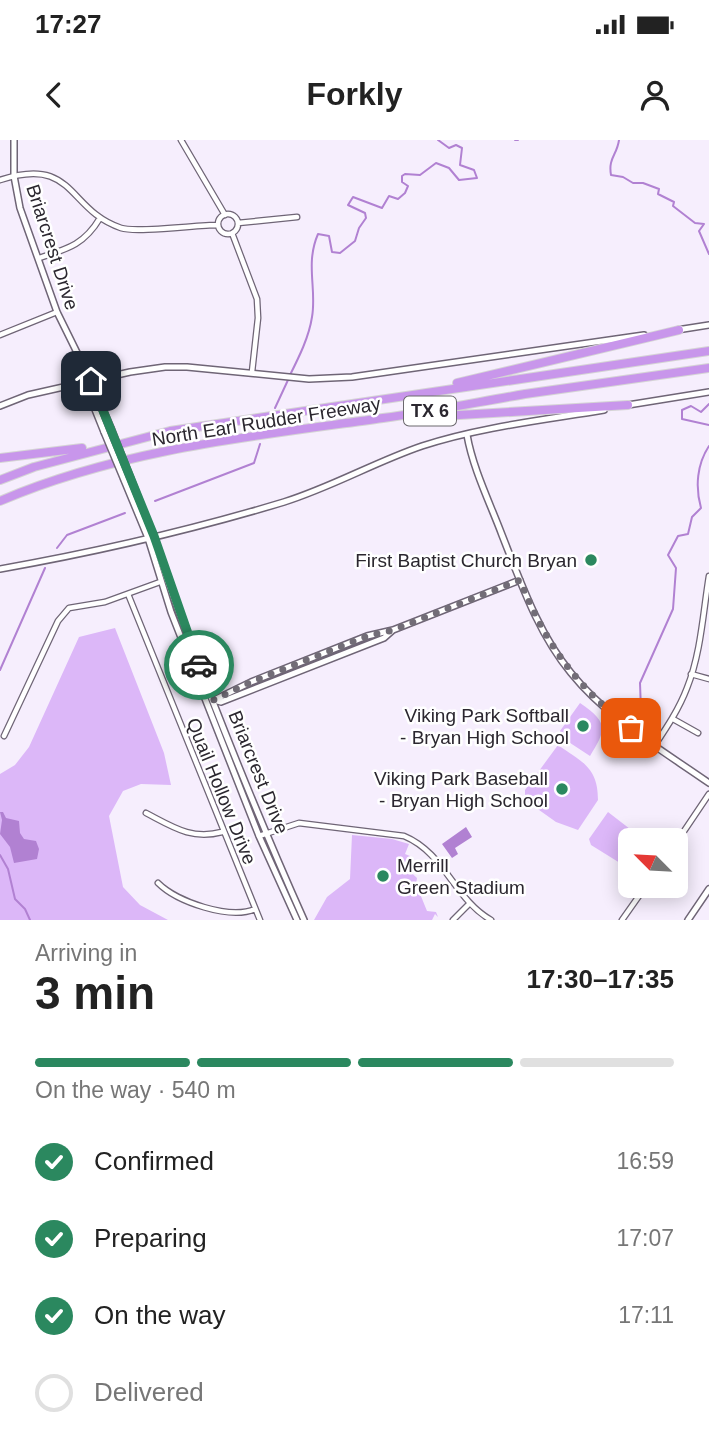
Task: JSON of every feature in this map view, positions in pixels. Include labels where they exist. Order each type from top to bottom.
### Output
[{"type":"highway","points":[[410,394],[679,330]]},
{"type":"highway","name":"North Earl Rudder Freeway","points":[[0,480],[103,447],[170,431],[709,351]]},
{"type":"highway","name":"North Earl Rudder Freeway","points":[[0,501],[96,468],[213,442],[709,368]]},
{"type":"highway","points":[[386,418],[428,418],[628,405]]},
{"type":"highway","points":[[0,458],[103,447]]},
{"type":"main road","name":"Briarcrest Drive","points":[[14,140],[14,176],[20,208],[57,312],[111,428],[127,480]]},
{"type":"main road","points":[[0,406],[28,395],[166,367],[293,377],[352,377],[709,325]]},
{"type":"main road","name":"Briarcrest Drive","points":[[79,361],[84,382],[104,432],[151,537],[258,836],[297,920]]},
{"type":"main road","points":[[60,388],[71,381],[79,361]]},
{"type":"main road","points":[[0,569],[67,557],[284,502],[422,446],[467,435],[709,392]]},
{"type":"main road","points":[[467,435],[480,478],[540,627],[571,673],[608,710],[709,783]]},
{"type":"main road","name":"Briarcrest Drive","points":[[151,537],[160,582],[304,920]]},
{"type":"main road","points":[[210,701],[221,702],[382,631],[393,630],[520,580]]},
{"type":"main road","points":[[688,920],[709,889]]},
{"type":"street","points":[[181,140],[225,215]]},
{"type":"street","points":[[0,180],[32,174],[52,177],[71,188],[100,218],[128,230],[217,225]]},
{"type":"street","points":[[232,233],[222,232],[217,225],[218,219],[225,215],[233,216],[238,223]]},
{"type":"street","points":[[238,223],[297,217]]},
{"type":"street","points":[[39,258],[87,237],[100,218]]},
{"type":"street","points":[[232,233],[238,223]]},
{"type":"street","points":[[232,233],[257,299],[258,318],[252,372]]},
{"type":"street","points":[[0,335],[57,312]]},
{"type":"street","points":[[655,745],[673,719],[691,674],[709,579]]},
{"type":"street","points":[[5,736],[64,613],[75,606],[106,602],[160,582]]},
{"type":"street","name":"Quail Hollow Drive","points":[[128,594],[222,832],[260,920]]},
{"type":"street","points":[[700,629],[709,630]]},
{"type":"street","points":[[691,674],[709,679]]},
{"type":"street","points":[[673,719],[698,733]]},
{"type":"street","points":[[686,828],[709,794]]},
{"type":"street","points":[[146,813],[191,834],[201,836],[222,832]]},
{"type":"street","points":[[258,836],[287,825],[304,823],[404,836],[432,854],[469,904],[491,920]]},
{"type":"street","points":[[158,883],[166,891],[218,912],[237,914],[255,909]]},
{"type":"street","points":[[622,920],[638,898]]},
{"type":"street","points":[[453,920],[469,904]]},
{"type":"shaded area","points":[[115,628],[164,753],[171,785],[141,784],[123,791],[109,816],[123,887],[140,905],[168,920],[0,920],[0,774],[15,765],[29,747],[79,637]]},
{"type":"shaded area","name":"Viking Park Softball - Bryan High School","points":[[580,703],[596,715],[602,726],[600,739],[590,756],[561,737],[560,731]]},
{"type":"shaded area","name":"Viking Park Baseball - Bryan High School","points":[[558,745],[581,761],[595,780],[598,800],[578,830],[556,822],[525,800],[525,790]]},
{"type":"shaded area","points":[[0,812],[3,812],[6,818],[19,821],[20,833],[24,839],[36,841],[39,849],[37,859],[14,863],[10,847],[0,834]]},
{"type":"shaded area","points":[[608,812],[629,828],[618,828],[618,862],[591,845],[589,839]]},
{"type":"shaded area","points":[[466,827],[472,837],[455,848],[458,854],[452,858],[442,844]]},
{"type":"shaded area","name":"Merrill Green Stadium","points":[[352,835],[392,839],[409,844],[405,854],[410,856],[405,867],[417,878],[416,884],[427,911],[436,912],[438,917],[435,914],[432,920],[314,920],[327,897],[350,879]]},
{"type":"waterway","points":[[290,375],[311,324],[314,245],[318,234],[329,236],[332,252],[340,253],[355,241],[366,218],[365,213],[348,205],[353,197],[382,208],[389,196],[398,199],[405,193],[408,186],[402,182],[402,176],[420,175],[436,163],[449,168],[459,180],[477,178],[474,170],[460,165],[462,148],[456,145],[449,148],[438,140]]},
{"type":"waterway","points":[[619,140],[611,164],[611,175],[659,189],[658,194],[674,202],[673,206],[695,223],[704,224],[699,231],[709,254]]},
{"type":"waterway","points":[[275,408],[288,380]]},
{"type":"waterway","points":[[709,404],[701,412],[691,406],[682,410],[682,419],[709,425]]},
{"type":"waterway","points":[[155,501],[254,463],[260,444]]},
{"type":"waterway","points":[[635,722],[641,711],[640,683],[673,609],[676,568],[668,555],[678,536],[688,534],[692,517],[701,508],[698,476],[709,446]]},
{"type":"waterway","points":[[57,548],[67,535],[125,513]]},
{"type":"waterway","points":[[0,670],[45,568]]},
{"type":"waterway","points":[[0,855],[8,869],[15,899],[25,909],[30,920]]},
{"type":"way so far","points":[[199,665],[214,700],[251,682],[367,636],[393,630],[520,580],[540,627],[571,673],[586,690],[631,728]]},
{"type":"place","name":"First Baptist Church Bryan","points":[[591,560]]},
{"type":"place","name":"Viking Park Softball - Bryan High School","points":[[583,726]]},
{"type":"place","name":"Viking Park Baseball - Bryan High School","points":[[562,789]]},
{"type":"place","name":"Merrill Green Stadium","points":[[383,876]]},
{"type":"route","points":[[91,381],[154,536],[199,665]]}]
